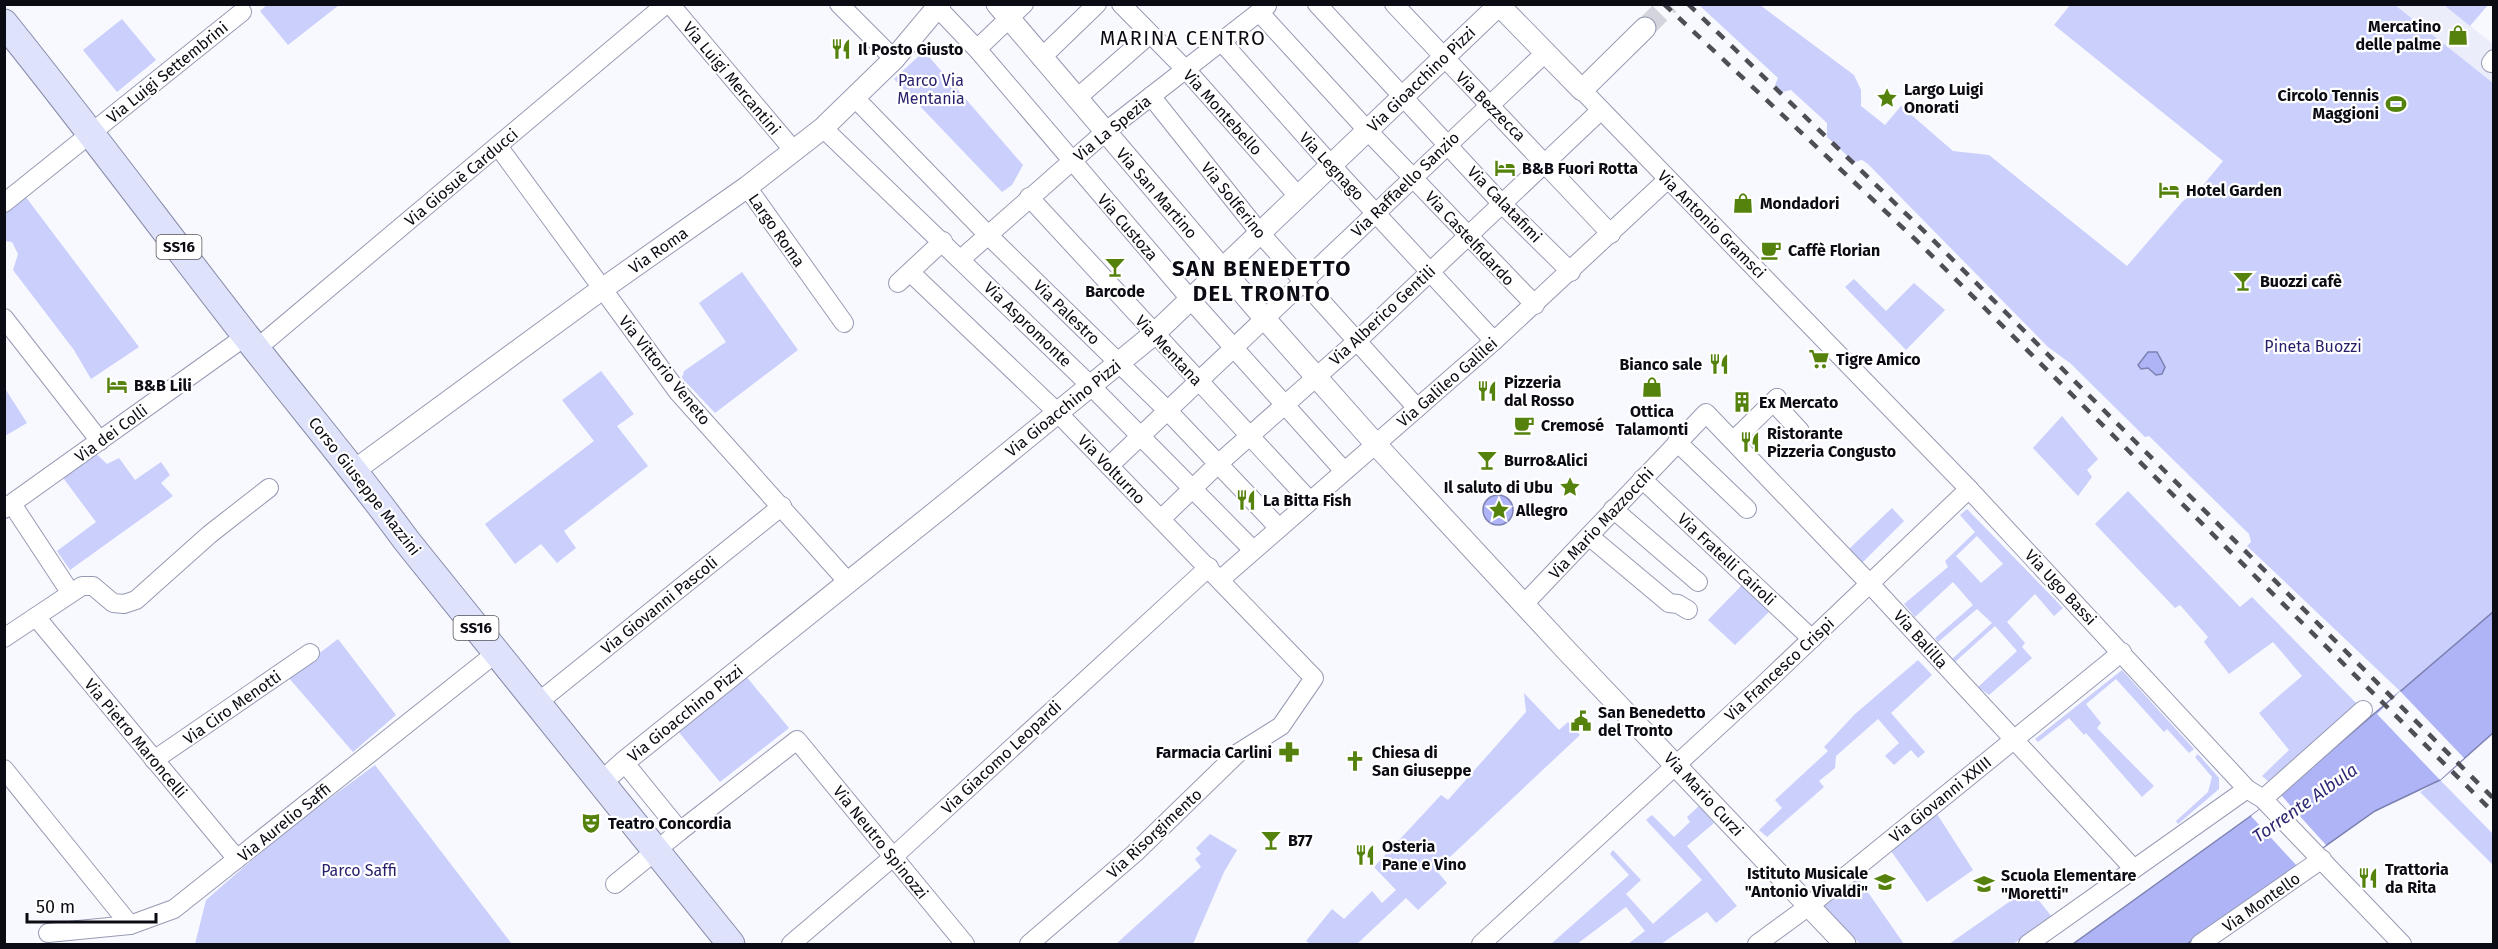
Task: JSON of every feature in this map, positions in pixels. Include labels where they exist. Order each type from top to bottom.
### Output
[{"type":"main road","name":"Corso Giuseppe Mazzini","points":[[4,22],[93,133],[251,343],[355,470],[496,654],[657,850],[731,945]]},
{"type":"street","name":"Via Giosuè Carducci","points":[[251,343],[498,146],[668,4]]},
{"type":"street","name":"Via Luigi Mercantini","points":[[668,4],[794,151]]},
{"type":"street","points":[[839,4],[894,59]]},
{"type":"street","points":[[1041,58],[1097,4]]},
{"type":"street","name":"Via Montebello","points":[[1121,4],[1184,68],[1298,196]]},
{"type":"street","name":"Via Calatafimi","points":[[1317,4],[1502,204],[1571,272]]},
{"type":"street","name":"Via Bezzecca","points":[[1394,4],[1443,58],[1545,162],[1548,170],[1611,234]]},
{"type":"street","name":"Via Gioacchino Pizzi","points":[[602,782],[1154,334],[1499,5]]},
{"type":"street","name":"Via Antonio Gramsci","points":[[1499,5],[1802,314]]},
{"type":"street","name":"Via Roma","points":[[355,470],[747,187],[823,128],[894,59],[939,6]]},
{"type":"street","name":"Via Custoza","points":[[939,6],[1191,300],[1344,471]]},
{"type":"street","name":"Via La Spezia","points":[[961,259],[1105,132],[1184,68],[1264,8]]},
{"type":"street","name":"Via Castelfidardo","points":[[1264,8],[1367,130],[1535,305]]},
{"type":"street","points":[[977,49],[1010,9]]},
{"type":"street","name":"Via San Martino","points":[[1010,9],[1041,58],[1076,99],[1265,319],[1464,540]]},
{"type":"street","name":"Via Luigi Settembrini","points":[[4,202],[242,12]]},
{"type":"street","points":[[1582,90],[1641,23]]},
{"type":"street","points":[[1076,99],[1150,34]]},
{"type":"street","name":"Via Legnago","points":[[1221,41],[1331,165],[1494,342]]},
{"type":"street","name":"Via Raffaello Sanzio","points":[[1109,466],[1545,52]]},
{"type":"street","name":"Via Solferino","points":[[1151,96],[1260,233],[1417,408]]},
{"type":"street","name":"Via Palestro","points":[[854,97],[989,236],[1120,362],[1279,528]]},
{"type":"street","name":"Via Alberico Gentili","points":[[1161,519],[1250,434],[1357,340],[1601,110]]},
{"type":"street","name":"Via Aspromonte","points":[[823,128],[943,241],[1090,385],[1253,550]]},
{"type":"street","name":"Via Vittorio Veneto","points":[[498,146],[678,392],[848,582]]},
{"type":"street","name":"Via Galileo Galilei","points":[[1215,573],[1253,550],[1494,342],[1668,179]]},
{"type":"street","name":"Largo Roma","points":[[747,187],[844,323]]},
{"type":"street","name":"Via Mentana","points":[[1029,197],[1310,501]]},
{"type":"street","name":"Via Volturno","points":[[943,241],[904,278],[1057,412],[1314,678],[1281,726]]},
{"type":"street","name":"Via Ugo Bassi","points":[[1802,314],[2122,652],[2247,789],[2263,799],[2402,945]]},
{"type":"street","points":[[4,318],[100,441]]},
{"type":"street","name":"Via dei Colli","points":[[8,506],[100,441],[251,343]]},
{"type":"street","points":[[1733,441],[1777,398],[1778,407],[1800,431]]},
{"type":"street","name":"Via Balilla","points":[[1706,413],[1869,583],[2133,868]]},
{"type":"street","name":"Via Mario Mazzocchi","points":[[1524,604],[1706,413]]},
{"type":"street","points":[[1677,442],[1747,509]]},
{"type":"street","name":"Via Fratelli Cairoli","points":[[1642,479],[1812,639]]},
{"type":"street","points":[[4,638],[70,592],[87,585],[98,589],[113,603],[124,604],[136,600],[210,534],[269,488]]},
{"type":"street","name":"Via Francesco Crispi","points":[[1481,945],[1812,639],[1969,489]]},
{"type":"street","points":[[8,506],[70,592]]},
{"type":"street","name":"Via Giovanni Pascoli","points":[[536,704],[782,506]]},
{"type":"street","points":[[1613,509],[1698,582]]},
{"type":"street","points":[[1589,536],[1669,603],[1678,604],[1688,610]]},
{"type":"street","name":"Via Mario Curzi","points":[[1464,540],[1845,945]]},
{"type":"street","name":"Via Giacomo Leopardi","points":[[791,945],[1215,573]]},
{"type":"street","name":"Via Pietro Maroncelli","points":[[36,617],[237,859]]},
{"type":"street","name":"Via Giovanni XXIII","points":[[1757,945],[1809,906],[2122,652]]},
{"type":"street","name":"Via Ciro Menotti","points":[[154,760],[310,653]]},
{"type":"street","name":"Via Aurelio Saffi","points":[[48,933],[130,925],[174,909],[496,654]]},
{"type":"street","points":[[2263,799],[2362,710]]},
{"type":"street","name":"Via Risorgimento","points":[[1029,945],[1136,853],[1238,753],[1281,726]]},
{"type":"street","name":"Via Neutro Spinozzi","points":[[680,831],[797,740],[965,945]]},
{"type":"street","points":[[615,884],[680,831],[624,762]]},
{"type":"street","points":[[4,769],[130,925]]},
{"type":"street","points":[[2028,945],[2247,789]]},
{"type":"street","name":"Via Montello","points":[[2207,943],[2322,859]]},
{"type":"shaded area","name":"Mercatino delle palme","points":[[2395,5],[2444,5],[2493,44],[2493,83]]},
{"type":"green space","points":[[268,4],[339,5],[288,45],[260,11]]},
{"type":"green space","name":"Pineta Buozzi","points":[[1699,5],[1760,5],[1854,75],[1861,90],[1861,106],[1885,125],[1901,106],[1953,151],[1989,155],[2127,266],[2183,201],[2200,189],[2223,161],[2054,25],[2070,5],[2395,5],[2493,83],[2493,612],[2400,691],[2247,546],[2251,542],[2249,534],[2149,436],[2145,437],[2070,363],[2048,347],[1868,164],[1862,160],[1854,162],[1827,137],[1827,123],[1791,90],[1782,92],[1775,85],[1778,78]]},
{"type":"green space","points":[[2444,5],[2488,5],[2470,26]]},
{"type":"green space","points":[[122,19],[156,60],[117,92],[83,50]]},
{"type":"green space","name":"Parco Via Mentania","points":[[924,51],[1023,165],[1012,185],[1002,192],[894,79]]},
{"type":"green space","points":[[25,196],[139,347],[91,379],[74,350],[13,270],[18,254],[12,242],[5,241],[4,213]]},
{"type":"green space","points":[[742,272],[798,350],[715,413],[682,378],[684,371],[726,342],[699,303]]},
{"type":"green space","points":[[1854,279],[1886,311],[1914,283],[1945,310],[1906,350],[1845,287]]},
{"type":"green space","points":[[601,371],[634,414],[617,426],[648,466],[564,531],[576,548],[557,563],[541,544],[515,564],[485,524],[594,441],[562,400]]},
{"type":"green space","points":[[4,387],[27,423],[5,436],[4,436]]},
{"type":"green space","points":[[2062,416],[2098,459],[2087,470],[2092,477],[2078,496],[2033,448]]},
{"type":"green space","points":[[90,448],[107,464],[119,458],[135,480],[161,462],[170,475],[161,483],[173,496],[70,570],[57,551],[96,522],[58,471]]},
{"type":"green space","points":[[2128,491],[2240,607],[2252,597],[2358,705],[2268,781],[2262,776],[2289,750],[2259,713],[2302,676],[2273,642],[2229,674],[2204,642],[2208,637],[2180,605],[2175,608],[2095,524]]},
{"type":"green space","points":[[1892,508],[1904,521],[1862,563],[1849,549]]},
{"type":"green space","points":[[1967,509],[2063,608],[2054,616],[2035,594],[2007,622],[2025,643],[2022,647],[2032,658],[1989,695],[1978,687],[2017,651],[1995,626],[1955,662],[1952,659],[1992,623],[1977,609],[1938,642],[1935,638],[1973,605],[1953,582],[1915,617],[1904,604],[1948,567],[1945,561],[1975,532],[1960,515]],"holes":[[[1977,536],[2003,564],[1981,583],[1956,556]]]},
{"type":"green space","points":[[1743,584],[1769,612],[1735,645],[1708,620]]},
{"type":"green space","points":[[338,639],[396,715],[353,752],[288,677]]},
{"type":"green space","points":[[1918,660],[1932,675],[1891,713],[1925,752],[1918,758],[1911,750],[1894,765],[1885,756],[1899,743],[1878,719],[1836,756],[1835,768],[1819,781],[1824,787],[1767,837],[1759,830],[1782,808],[1775,800],[1828,751],[1824,747],[1855,714]]},
{"type":"green space","points":[[2122,670],[2194,749],[2189,753],[2167,729],[2164,732],[2116,679],[2086,704],[2101,723],[2097,728],[2154,786],[2142,797],[2086,733],[2084,735],[2069,718],[2038,742],[2035,739]]},
{"type":"green space","points":[[745,675],[789,728],[720,782],[677,730]]},
{"type":"green space","points":[[1524,693],[1559,730],[1568,722],[1580,735],[1436,870],[1447,883],[1418,910],[1406,898],[1357,944],[1310,944],[1306,941],[1332,909],[1344,919],[1372,891],[1382,903],[1396,890],[1374,867],[1441,795],[1448,800],[1526,712]]},
{"type":"green space","points":[[2198,754],[2219,778],[2219,789],[2178,824],[2176,821],[2208,792],[2212,777],[2195,757]]},
{"type":"green space","name":"Parco Saffi","points":[[375,765],[512,944],[195,944],[206,900],[284,832]]},
{"type":"green space","points":[[2440,780],[2493,834],[2493,865],[2420,792]]},
{"type":"green space","points":[[1699,806],[1714,823],[1687,846],[1737,906],[1716,923],[1707,912],[1661,944],[1628,944],[1645,931],[1626,907],[1577,944],[1551,944],[1629,875],[1610,854],[1613,850],[1641,880],[1626,894],[1653,924],[1702,880],[1646,820],[1652,815],[1674,837],[1690,822],[1687,817]]},
{"type":"green space","points":[[1937,814],[1973,870],[1927,902],[1891,851]]},
{"type":"green space","points":[[1210,834],[1237,850],[1224,872],[1193,944],[1116,944],[1201,867],[1195,859],[1201,854],[1196,848]]},
{"type":"green space","points":[[1858,878],[1904,944],[1860,944],[1824,906]]},
{"type":"green space","points":[[2029,888],[2052,917],[2013,944],[1949,944]]},
{"type":"water","points":[[2148,352],[2157,352],[2165,367],[2162,374],[2156,375],[2148,368],[2141,369],[2138,365]]},
{"type":"water","points":[[1498,495],[1509,499],[1513,510],[1509,521],[1498,525],[1487,521],[1483,510],[1487,499]]},
{"type":"water","name":"Torrente Albula","points":[[2493,612],[2493,733],[2440,780],[2375,811],[2187,944],[2073,944],[2277,797]]},
{"type":"pier","points":[[2400,691],[2464,758],[2440,780],[2377,714]]},
{"type":"pier","points":[[2280,794],[2326,845],[2297,866],[2251,816]]},
{"type":"tunnel","points":[[1645,28],[1669,4]]},
{"type":"railway","points":[[1664,4],[1917,241],[2494,813]]},
{"type":"railway","points":[[1688,4],[1926,233],[2494,799]]},
{"type":"place","name":"Mercatino delle palme","points":[[2458,35]]},
{"type":"place","name":"Il Posto Giusto","points":[[841,49]]},
{"type":"place","name":"Largo Luigi Onorati","points":[[1887,98]]},
{"type":"place","name":"Circolo Tennis Maggioni","points":[[2396,104]]},
{"type":"place","name":"B&B Fuori Rotta","points":[[1505,168]]},
{"type":"place","name":"Hotel Garden","points":[[2169,190]]},
{"type":"place","name":"Mondadori","points":[[1743,203]]},
{"type":"place","name":"Caffè Florian","points":[[1771,250]]},
{"type":"place","name":"Barcode","points":[[1115,267]]},
{"type":"place","name":"Buozzi cafè","points":[[2243,281]]},
{"type":"place","name":"Tigre Amico","points":[[1819,359]]},
{"type":"place","name":"Bianco sale","points":[[1719,364]]},
{"type":"place","name":"B&B Lili","points":[[117,385]]},
{"type":"place","name":"Ottica Talamonti","points":[[1652,387]]},
{"type":"place","name":"Pizzeria dal Rosso","points":[[1487,391]]},
{"type":"place","name":"Ex Mercato","points":[[1742,402]]},
{"type":"place","name":"Cremosé","points":[[1524,425]]},
{"type":"place","name":"Ristorante Pizzeria Congusto","points":[[1750,442]]},
{"type":"place","name":"Burro&Alici","points":[[1487,460]]},
{"type":"place","name":"Il saluto di Ubu","points":[[1570,487]]},
{"type":"place","name":"La Bitta Fish","points":[[1246,500]]},
{"type":"place","name":"Allegro","points":[[1499,510]]},
{"type":"place","name":"San Benedetto del Tronto","points":[[1581,721]]},
{"type":"place","name":"Farmacia Carlini","points":[[1289,752]]},
{"type":"place","name":"Chiesa di San Giuseppe","points":[[1355,761]]},
{"type":"place","name":"Teatro Concordia","points":[[591,823]]},
{"type":"place","name":"B77","points":[[1271,840]]},
{"type":"place","name":"Osteria Pane e Vino","points":[[1365,855]]},
{"type":"place","name":"Trattoria da Rita","points":[[2368,878]]},
{"type":"place","name":"Istituto Musicale \"Antonio Vivaldi\"","points":[[1885,882]]},
{"type":"place","name":"Scuola Elementare \"Moretti\"","points":[[1984,884]]},
{"type":"district","name":"MARINA CENTRO","points":[[1183,38]]},
{"type":"district","name":"SAN BENEDETTO DEL TRONTO","points":[[1262,280]]}]
